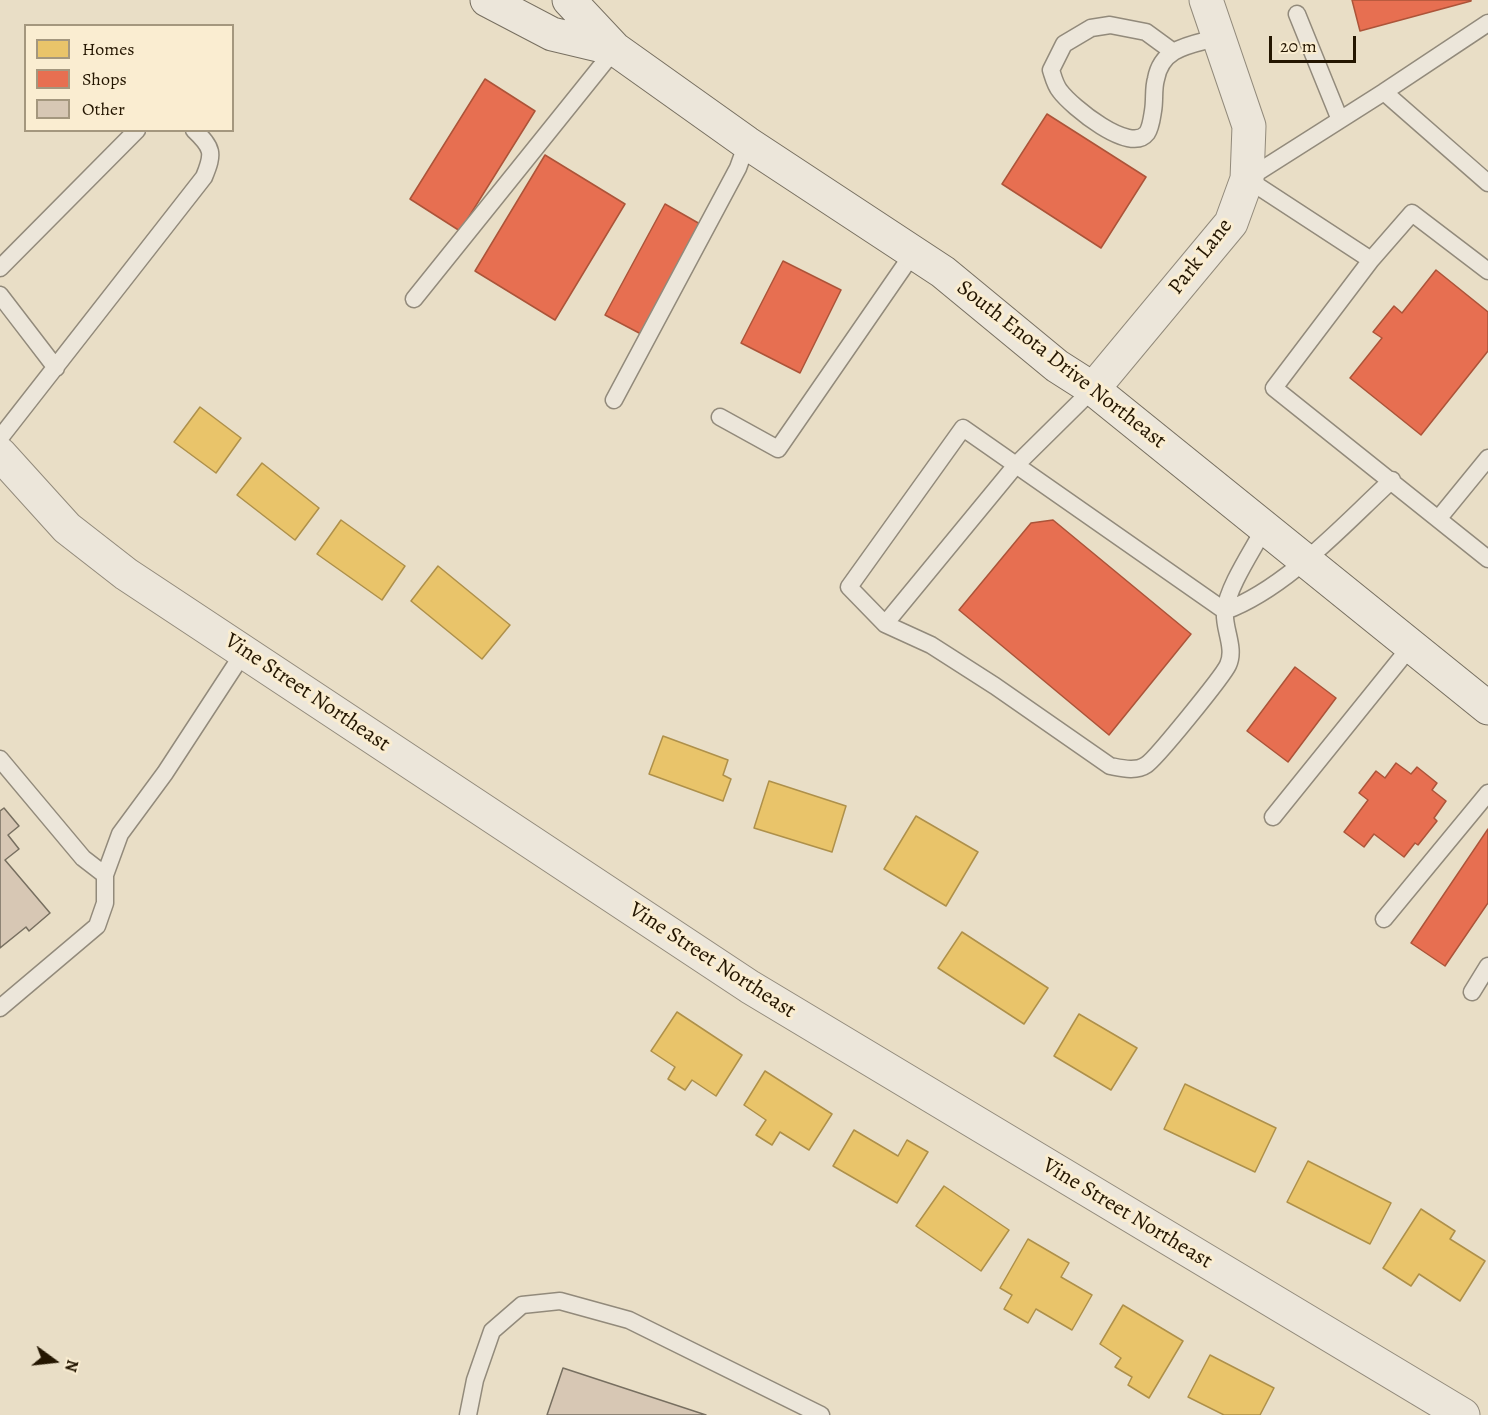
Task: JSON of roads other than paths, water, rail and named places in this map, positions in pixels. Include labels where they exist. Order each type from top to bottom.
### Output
[{"type":"street","points":[[487,0],[552,34],[615,49]]},
{"type":"street","points":[[569,0],[615,49]]},
{"type":"street","name":"Park Lane","points":[[1094,389],[1231,223],[1247,179],[1249,126],[1206,0]]},
{"type":"street","name":"South Enota Drive Northeast","points":[[615,49],[747,142],[943,272],[1057,366],[1094,389],[1488,708]]},
{"type":"street","name":"Vine Street Northeast","points":[[0,454],[67,528],[126,574],[750,987],[1463,1415]]},
{"type":"lane","points":[[1297,14],[1340,120]]},
{"type":"lane","points":[[1371,260],[1247,179],[1488,23]]},
{"type":"lane","points":[[1172,51],[1146,32],[1110,25],[1091,28],[1064,44],[1051,70],[1059,90],[1077,108],[1111,132],[1126,138],[1140,138],[1148,132],[1155,79],[1161,60],[1172,51],[1219,38]]},
{"type":"lane","points":[[414,299],[615,49]]},
{"type":"lane","points":[[1384,92],[1488,183]]},
{"type":"lane","points":[[0,268],[135,132]]},
{"type":"lane","points":[[0,438],[204,177],[211,152],[210,145],[196,132]]},
{"type":"lane","points":[[614,400],[738,168],[747,142]]},
{"type":"lane","points":[[1488,271],[1412,213],[1371,260],[1274,388],[1488,559]]},
{"type":"lane","points":[[720,417],[778,449],[914,252]]},
{"type":"lane","points":[[0,295],[56,368]]},
{"type":"lane","points":[[885,624],[1016,465],[1094,389]]},
{"type":"lane","points":[[1225,611],[963,428],[849,587],[885,624],[931,645],[995,686],[1110,766],[1126,770],[1146,765],[1217,682],[1229,664],[1230,647],[1225,611],[1234,586],[1264,527]]},
{"type":"lane","points":[[1439,518],[1488,458]]},
{"type":"lane","points":[[1225,611],[1250,602],[1305,560],[1392,480]]},
{"type":"lane","points":[[1273,817],[1411,646]]},
{"type":"lane","points":[[0,1008],[97,926],[105,903],[105,875],[120,834],[165,774],[244,652]]},
{"type":"lane","points":[[0,759],[83,858],[105,875]]},
{"type":"lane","points":[[1384,919],[1488,793]]},
{"type":"lane","points":[[1472,992],[1488,966]]},
{"type":"lane","points":[[468,1415],[476,1380],[492,1331],[522,1305],[560,1301],[629,1320],[821,1415]]}]
